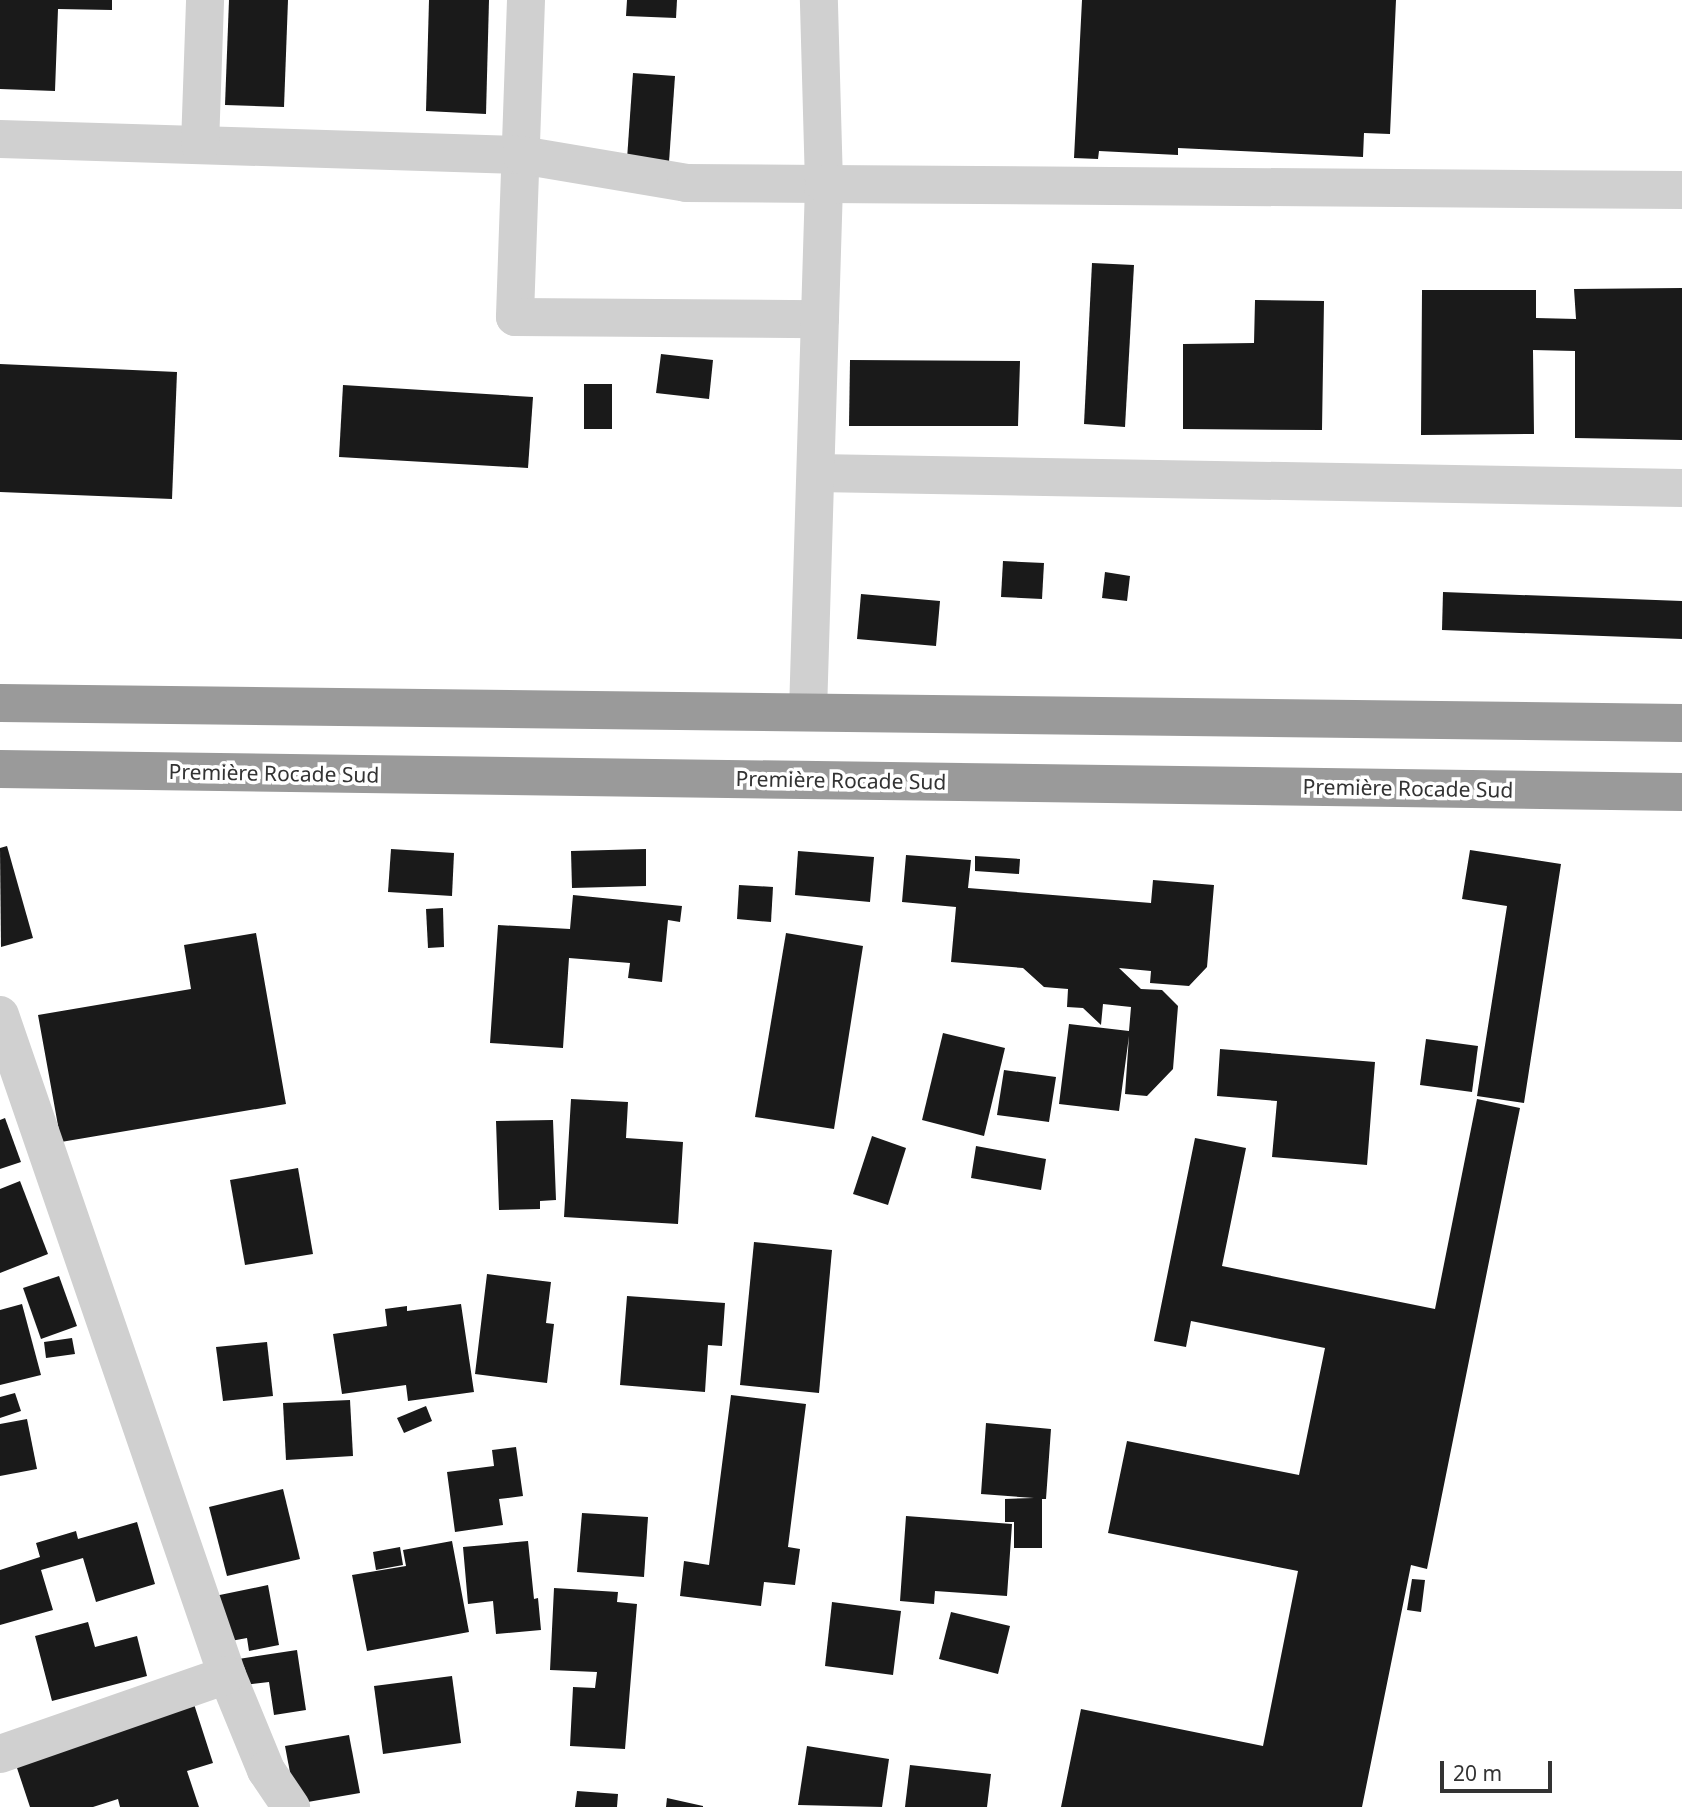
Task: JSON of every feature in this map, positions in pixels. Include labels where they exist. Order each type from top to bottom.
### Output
[{"type":"highway","points":[[0,703],[1682,723]]},
{"type":"highway","name":"Première Rocade Sud","points":[[0,769],[1682,792]]},
{"type":"street","points":[[200,145],[205,0]]},
{"type":"street","points":[[526,0],[515,317],[820,319]]},
{"type":"street","points":[[808,712],[824,184],[819,0]]},
{"type":"street","points":[[0,139],[521,155],[686,183],[1682,190]]},
{"type":"street","points":[[816,473],[1682,488]]},
{"type":"street","points":[[0,1015],[227,1675],[266,1770],[290,1807]]},
{"type":"street","points":[[0,1754],[227,1675]]},
{"type":"building","points":[[0,0],[112,0],[112,10],[58,9],[55,91],[0,89]]},
{"type":"building","points":[[229,0],[288,0],[284,107],[225,105]]},
{"type":"building","points":[[429,0],[489,0],[486,114],[426,111]]},
{"type":"building","points":[[627,0],[677,0],[676,18],[626,16]]},
{"type":"building","points":[[1082,0],[1396,0],[1390,134],[1364,133],[1363,157],[1178,148],[1178,155],[1099,151],[1098,159],[1074,158]]},
{"type":"building","points":[[633,73],[675,76],[669,162],[627,159]]},
{"type":"building","points":[[1092,263],[1134,265],[1125,427],[1084,424]]},
{"type":"building","points":[[1682,288],[1682,440],[1575,438],[1575,351],[1533,350],[1534,434],[1421,435],[1422,290],[1536,290],[1536,318],[1576,319],[1574,289]]},
{"type":"building","points":[[1255,300],[1324,301],[1322,430],[1183,429],[1183,344],[1254,343]]},
{"type":"building","points":[[661,354],[713,360],[709,399],[656,393]]},
{"type":"building","points":[[850,360],[1020,361],[1018,426],[849,426]]},
{"type":"building","points":[[0,364],[177,372],[172,499],[0,492]]},
{"type":"building","points":[[584,384],[612,384],[612,429],[584,429]]},
{"type":"building","points":[[343,385],[533,397],[528,468],[339,457]]},
{"type":"building","points":[[1003,561],[1044,563],[1042,599],[1001,597]]},
{"type":"building","points":[[1105,572],[1130,576],[1127,601],[1102,598]]},
{"type":"building","points":[[1443,592],[1682,601],[1682,639],[1442,630]]},
{"type":"building","points":[[861,594],[940,601],[936,646],[857,639]]},
{"type":"building","points":[[7,846],[33,938],[1,947],[0,848]]},
{"type":"building","points":[[391,849],[454,853],[452,896],[388,892]]},
{"type":"building","points":[[646,849],[646,886],[572,888],[571,851]]},
{"type":"building","points":[[1470,850],[1561,864],[1524,1103],[1477,1096],[1507,906],[1462,899]]},
{"type":"building","points":[[798,851],[874,857],[870,902],[795,895]]},
{"type":"building","points":[[906,855],[971,860],[968,888],[1151,903],[1153,880],[1214,885],[1207,967],[1189,986],[1150,983],[1151,971],[1119,968],[1141,989],[1162,990],[1178,1006],[1173,1069],[1147,1096],[1125,1094],[1129,1036],[1119,1111],[1059,1104],[1069,1024],[1129,1031],[1131,1007],[1103,1004],[1101,1025],[1083,1008],[1067,1007],[1068,989],[1044,987],[1023,968],[951,962],[956,907],[902,902]]},
{"type":"building","points":[[975,856],[1020,859],[1019,874],[975,871]]},
{"type":"building","points":[[739,885],[773,887],[771,922],[737,919]]},
{"type":"building","points":[[573,895],[682,906],[680,922],[668,920],[662,982],[628,978],[630,963],[569,958],[563,1048],[490,1043],[498,925],[570,929]]},
{"type":"building","points":[[443,908],[444,947],[428,948],[426,909]]},
{"type":"building","points":[[256,933],[286,1104],[61,1142],[38,1015],[191,989],[184,945]]},
{"type":"building","points":[[786,933],[863,946],[834,1129],[755,1117]]},
{"type":"building","points":[[943,1033],[1005,1048],[984,1136],[922,1120]]},
{"type":"building","points":[[1426,1039],[1478,1046],[1472,1092],[1420,1085]]},
{"type":"building","points":[[1220,1049],[1375,1062],[1367,1165],[1272,1157],[1277,1101],[1217,1096]]},
{"type":"building","points":[[1004,1070],[1056,1077],[1049,1122],[997,1115]]},
{"type":"building","points":[[571,1099],[628,1102],[626,1138],[683,1142],[678,1224],[564,1217]]},
{"type":"building","points":[[1477,1099],[1520,1108],[1427,1569],[1411,1565],[1362,1807],[1061,1807],[1081,1709],[1263,1746],[1298,1571],[1108,1533],[1127,1441],[1299,1475],[1325,1348],[1191,1321],[1186,1347],[1154,1341],[1195,1138],[1246,1148],[1222,1266],[1435,1309]]},
{"type":"building","points":[[5,1118],[21,1162],[0,1169],[0,1120]]},
{"type":"building","points":[[553,1120],[556,1200],[540,1201],[540,1209],[499,1210],[496,1121]]},
{"type":"building","points":[[872,1136],[906,1148],[888,1205],[853,1194]]},
{"type":"building","points":[[976,1146],[1046,1159],[1041,1190],[971,1178]]},
{"type":"building","points":[[298,1168],[313,1254],[245,1265],[230,1180]]},
{"type":"building","points":[[20,1181],[48,1254],[0,1273],[0,1189]]},
{"type":"building","points":[[754,1242],[832,1250],[819,1393],[740,1385]]},
{"type":"building","points":[[487,1274],[551,1282],[546,1323],[554,1324],[547,1383],[475,1374]]},
{"type":"building","points":[[59,1276],[77,1326],[41,1339],[23,1288]]},
{"type":"building","points":[[627,1296],[725,1303],[722,1346],[708,1345],[705,1392],[620,1385]]},
{"type":"building","points":[[22,1304],[41,1375],[0,1385],[0,1310]]},
{"type":"building","points":[[461,1304],[474,1392],[408,1401],[406,1385],[342,1394],[333,1334],[387,1326],[385,1309],[407,1306],[407,1311]]},
{"type":"building","points":[[72,1338],[75,1354],[46,1358],[44,1342]]},
{"type":"building","points":[[267,1342],[273,1396],[223,1401],[216,1347]]},
{"type":"building","points":[[15,1393],[21,1411],[0,1418],[0,1397]]},
{"type":"building","points":[[731,1395],[806,1404],[788,1547],[800,1549],[795,1585],[764,1582],[761,1606],[680,1596],[684,1561],[709,1565]]},
{"type":"building","points":[[350,1400],[353,1456],[286,1460],[283,1403]]},
{"type":"building","points":[[426,1406],[432,1421],[404,1433],[397,1418]]},
{"type":"building","points":[[27,1419],[37,1469],[0,1476],[0,1424]]},
{"type":"building","points":[[986,1423],[1051,1429],[1046,1499],[1042,1499],[1042,1548],[1014,1548],[1014,1522],[1005,1522],[1005,1499],[1034,1498],[981,1494]]},
{"type":"building","points":[[516,1447],[523,1496],[499,1499],[503,1525],[455,1532],[447,1472],[494,1466],[492,1450]]},
{"type":"building","points":[[283,1489],[300,1559],[227,1576],[209,1507]]},
{"type":"building","points":[[582,1513],[648,1517],[644,1577],[577,1572]]},
{"type":"building","points":[[906,1516],[1012,1524],[1007,1596],[935,1591],[934,1604],[900,1601]]},
{"type":"building","points":[[137,1522],[155,1584],[96,1602],[83,1558],[41,1570],[53,1610],[0,1625],[0,1570],[40,1557],[36,1543],[76,1531],[78,1539]]},
{"type":"building","points":[[452,1541],[469,1632],[367,1651],[352,1575],[406,1566],[403,1550]]},
{"type":"building","points":[[528,1541],[534,1599],[538,1598],[541,1630],[496,1634],[493,1601],[468,1604],[463,1547]]},
{"type":"building","points":[[400,1547],[403,1565],[376,1570],[373,1552]]},
{"type":"building","points":[[1412,1579],[1425,1580],[1421,1612],[1407,1610]]},
{"type":"building","points":[[268,1585],[279,1645],[249,1651],[247,1638],[220,1643],[210,1597]]},
{"type":"building","points":[[554,1588],[618,1592],[617,1602],[637,1604],[625,1749],[570,1746],[573,1687],[595,1688],[597,1672],[550,1670]]},
{"type":"building","points":[[832,1602],[901,1611],[893,1675],[825,1666]]},
{"type":"building","points":[[951,1612],[1010,1626],[998,1674],[939,1659]]},
{"type":"building","points":[[88,1622],[95,1647],[137,1636],[147,1676],[52,1701],[35,1636]]},
{"type":"building","points":[[297,1650],[306,1710],[274,1715],[269,1682],[236,1686],[232,1660]]},
{"type":"building","points":[[452,1676],[461,1743],[383,1754],[374,1686]]},
{"type":"building","points":[[193,1701],[213,1763],[187,1771],[199,1807],[120,1807],[118,1799],[93,1807],[30,1807],[14,1759]]},
{"type":"building","points":[[349,1735],[360,1793],[296,1804],[285,1746]]},
{"type":"building","points":[[807,1746],[889,1759],[882,1807],[798,1805]]},
{"type":"building","points":[[910,1765],[991,1774],[987,1807],[905,1807]]},
{"type":"building","points":[[577,1791],[618,1794],[617,1807],[575,1807]]},
{"type":"building","points":[[667,1798],[703,1806],[703,1807],[666,1807]]}]
